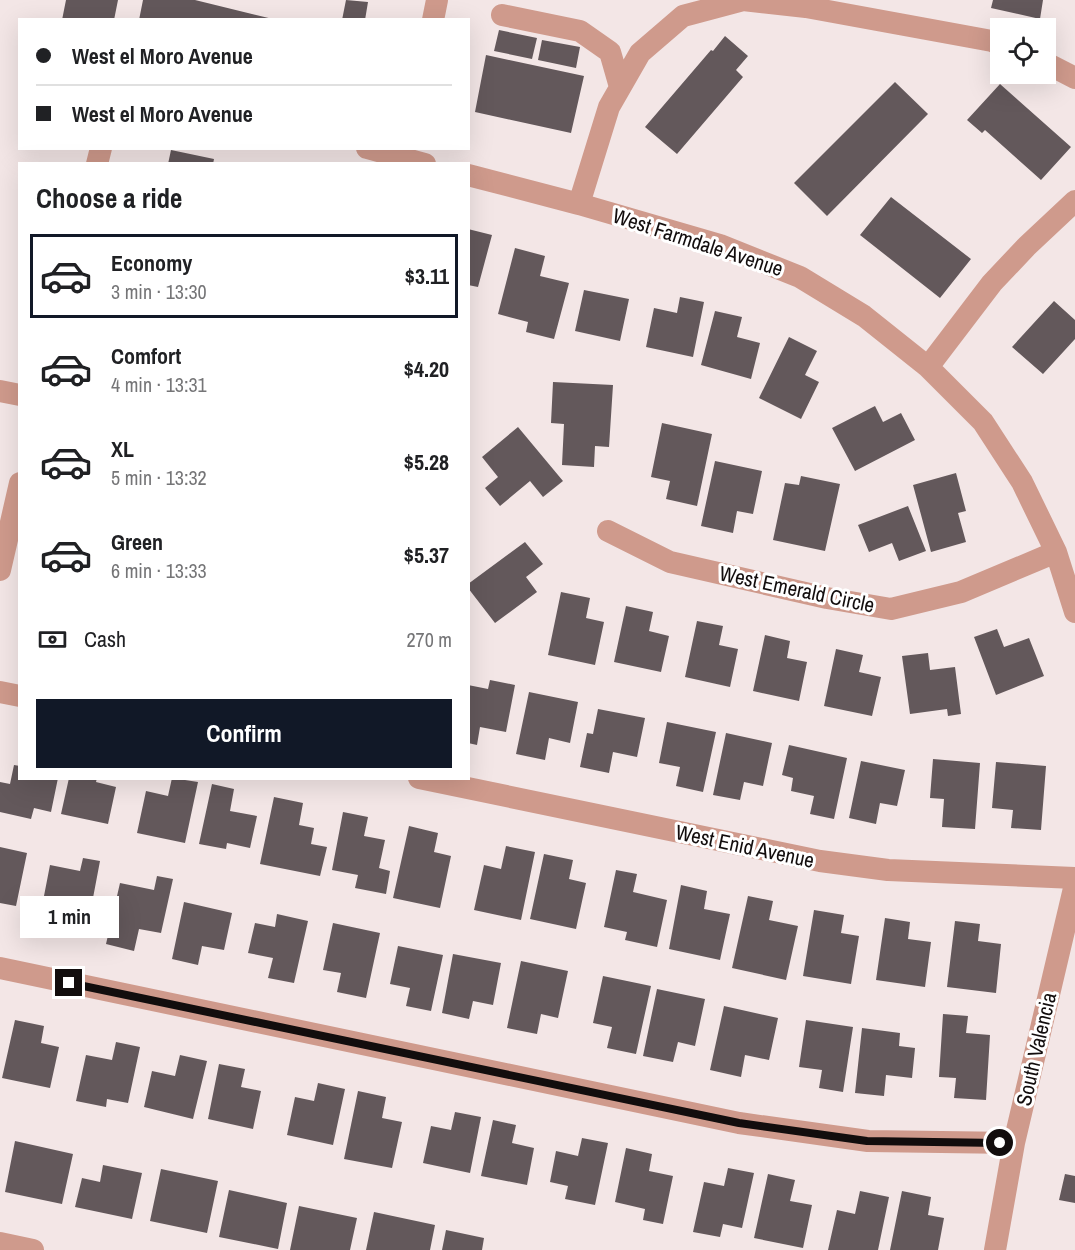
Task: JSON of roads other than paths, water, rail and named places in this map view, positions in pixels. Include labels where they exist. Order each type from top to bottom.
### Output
[{"type":"street","points":[[433,18],[437,0]]},
{"type":"street","points":[[579,204],[609,107],[620,87],[640,53],[683,16],[743,0],[806,7],[990,41]]},
{"type":"street","points":[[502,15],[580,31],[610,52],[620,87]]},
{"type":"street","points":[[1056,68],[1075,78]]},
{"type":"street","points":[[376,150],[419,162]]},
{"type":"street","name":"West Farmdale Avenue","points":[[470,176],[720,245],[800,277],[864,316],[928,367],[983,422],[1022,482],[1056,552]]},
{"type":"street","points":[[928,367],[992,283],[1026,246],[1075,201]]},
{"type":"street","points":[[0,391],[18,395]]},
{"type":"street","points":[[0,570],[18,492]]},
{"type":"street","name":"West Emerald Circle","points":[[608,531],[670,562],[827,598],[891,609],[961,592],[1056,552]]},
{"type":"street","points":[[1056,552],[1075,612]]},
{"type":"street","points":[[0,692],[18,696]]},
{"type":"street","name":"West Enid Avenue","points":[[429,780],[820,861],[888,870],[1075,878]]},
{"type":"street","name":"South Valencia","points":[[995,1250],[1014,1143],[1075,884]]},
{"type":"street","points":[[0,968],[739,1123],[867,1141],[1014,1143]]},
{"type":"street","points":[[0,1243],[33,1250]]}]
